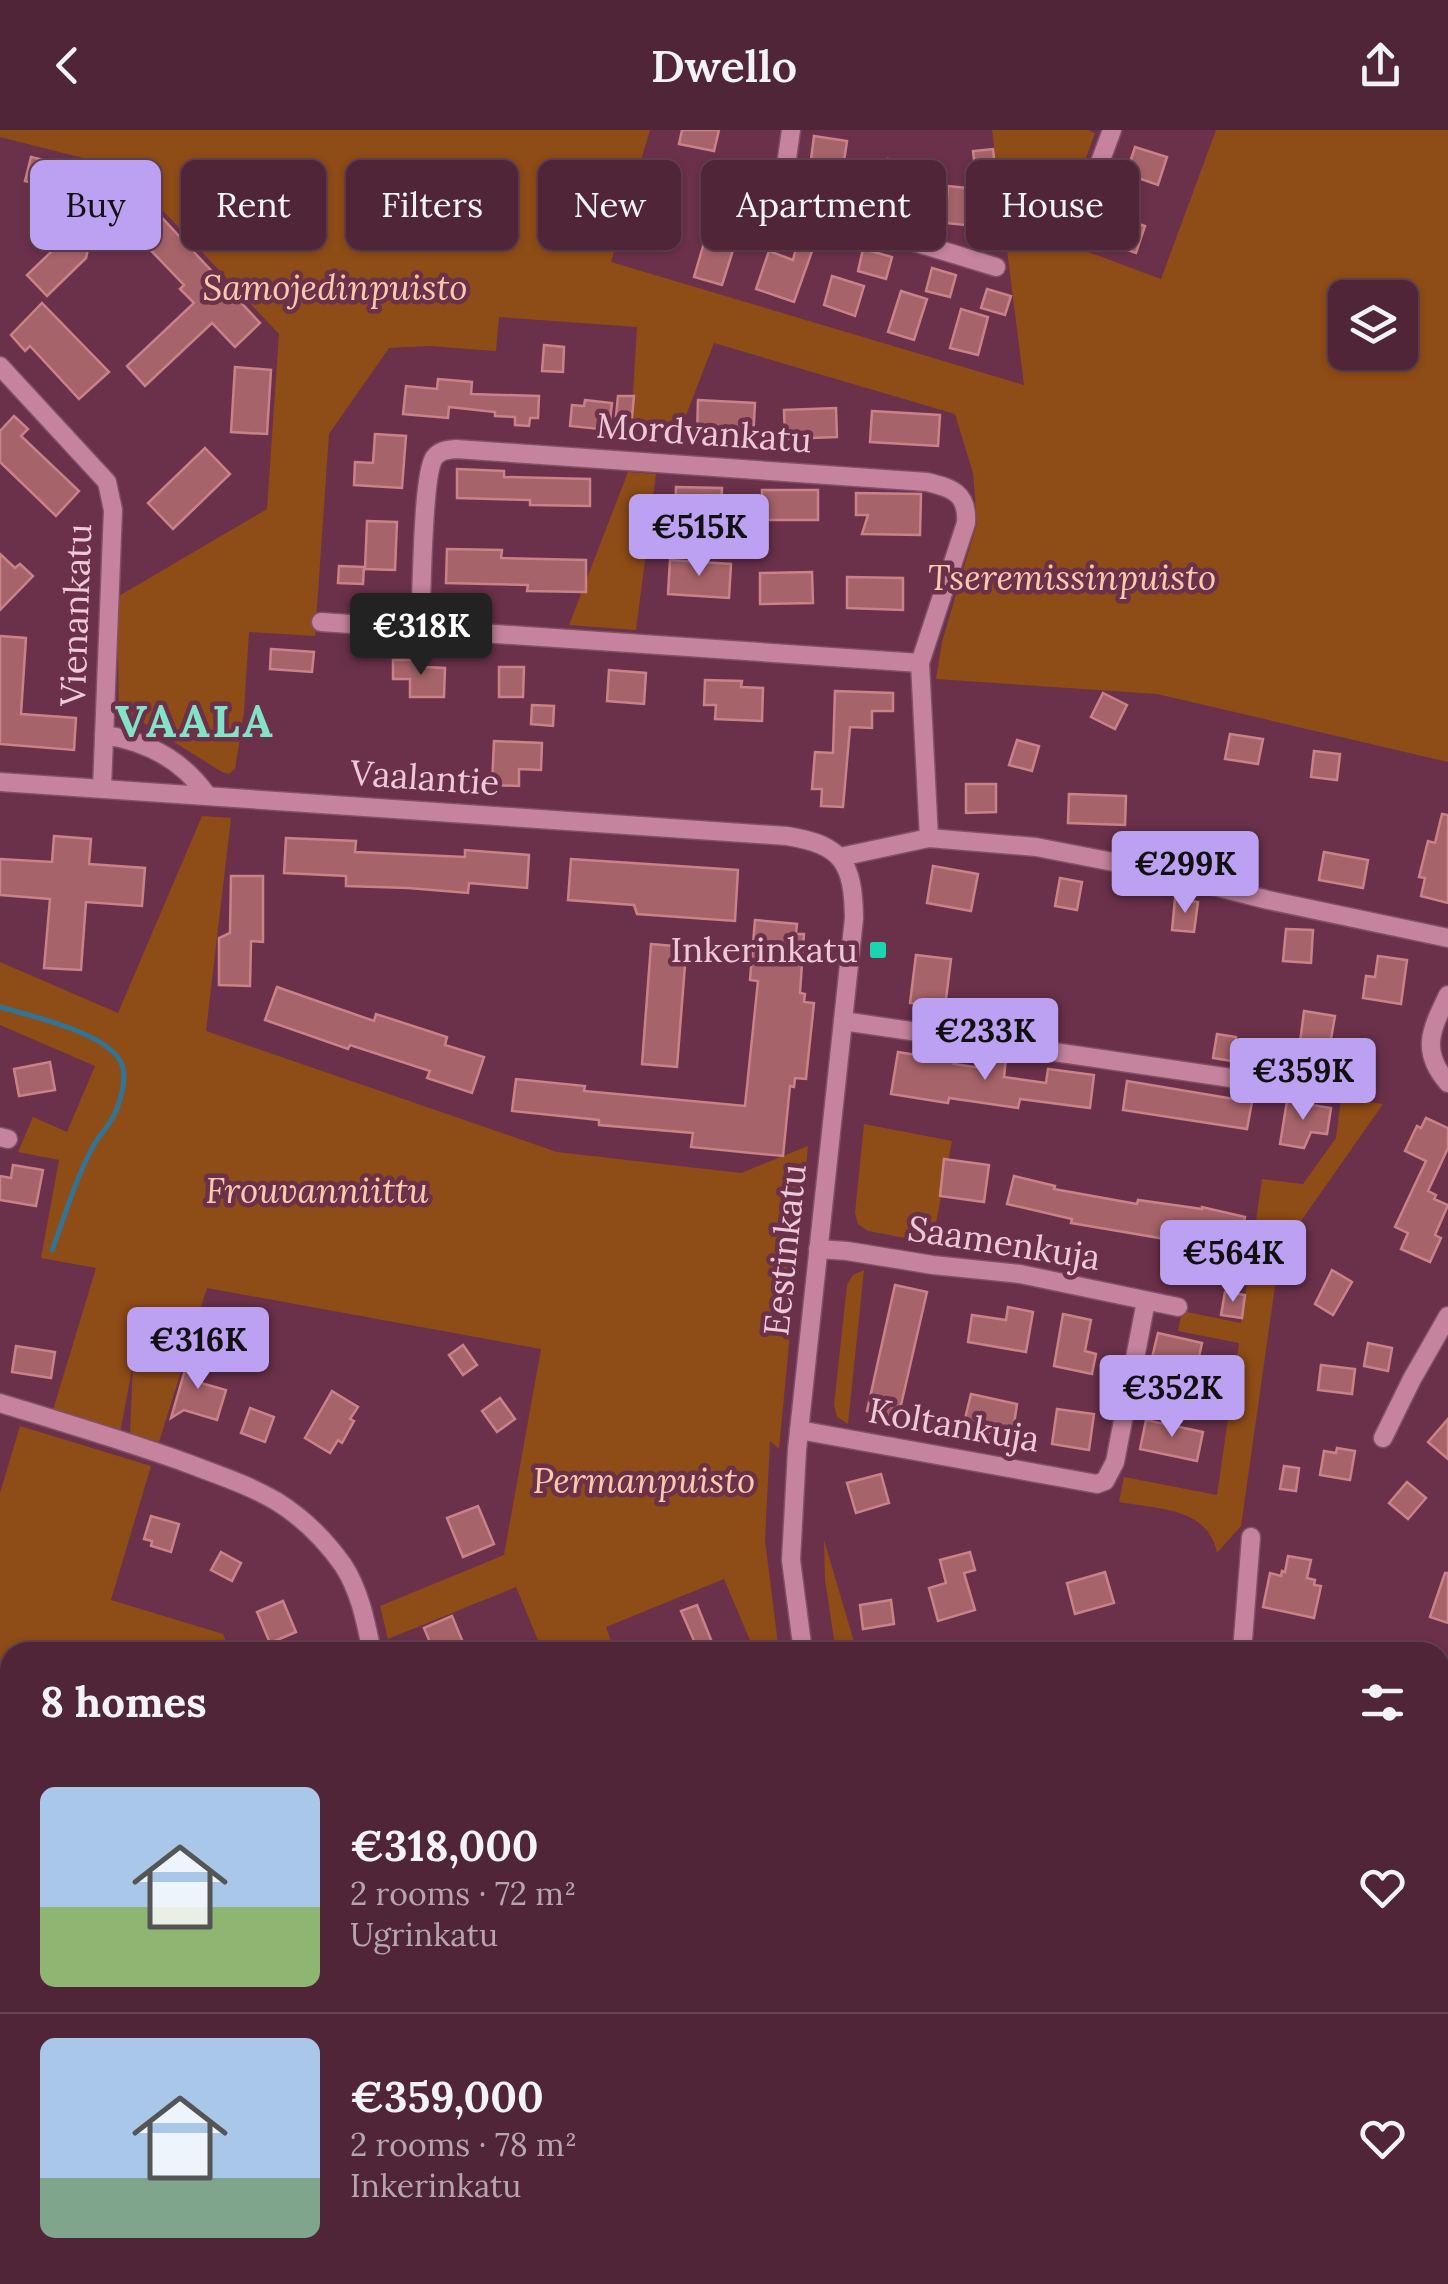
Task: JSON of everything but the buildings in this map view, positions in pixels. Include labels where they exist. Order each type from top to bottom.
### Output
[{"type":"street","points":[[787,160],[791,130]]},
{"type":"street","points":[[1101,160],[1112,130]]},
{"type":"street","points":[[940,250],[996,267]]},
{"type":"street","name":"Vienankatu","points":[[0,366],[107,482],[113,510],[102,788]]},
{"type":"street","name":"Mordvankatu","points":[[420,627],[428,484],[432,460],[442,451],[927,482],[958,494],[966,506],[966,523],[920,663]]},
{"type":"street","points":[[321,622],[920,663],[930,838]]},
{"type":"street","points":[[104,735],[130,739],[161,754],[195,778],[207,795]]},
{"type":"street","name":"Vaalantie","points":[[0,782],[787,836],[816,842],[840,858]]},
{"type":"street","points":[[840,858],[930,838],[1036,847],[1139,866],[1268,900],[1448,938]]},
{"type":"street","name":"Eestinkatu","points":[[801,1642],[794,1594],[793,1500],[854,903],[851,878],[840,858]]},
{"type":"street","points":[[1448,995],[1430,1043],[1436,1070],[1448,1083]]},
{"type":"street","points":[[843,1021],[1265,1083]]},
{"type":"street","name":"Saamenkuja","points":[[818,1249],[1020,1274],[1178,1307]]},
{"type":"street","name":"Koltankuja","points":[[799,1430],[1097,1484],[1105,1481],[1115,1462],[1146,1301]]},
{"type":"street","points":[[1383,1438],[1448,1316]]},
{"type":"street","points":[[0,1404],[157,1452],[238,1482],[277,1502],[317,1534],[343,1566],[357,1595],[369,1642]]},
{"type":"street","points":[[1243,1642],[1251,1537]]},
{"type":"green space","points":[[0,130],[650,130],[641,160],[538,160],[538,250],[615,250],[611,262],[1024,385],[1007,250],[1083,250],[1161,279],[1216,130],[1448,130],[1448,762],[1157,694],[936,679],[942,642],[977,523],[973,473],[955,414],[714,343],[681,428],[631,424],[637,327],[499,317],[496,351],[429,346],[389,348],[329,434],[315,636],[249,632],[244,712],[235,769],[229,774],[222,772],[142,722],[119,717],[117,597],[267,509],[279,334],[200,250],[326,250],[326,160],[181,160],[181,230],[161,208],[161,160],[91,160],[0,137]]},
{"type":"green space","points":[[992,130],[1088,130],[1095,133],[1085,160],[996,160]]},
{"type":"green space","points":[[628,472],[656,474],[636,630],[569,625]]},
{"type":"green space","points":[[202,816],[231,818],[206,1031],[557,1152],[741,1173],[808,1146],[779,1449],[770,1441],[765,1540],[778,1642],[751,1642],[724,1579],[606,1627],[611,1642],[539,1642],[516,1587],[388,1639],[380,1606],[504,1555],[541,1349],[207,1288],[159,1442],[130,1433],[133,1364],[120,1433],[53,1410],[96,1268],[41,1258],[59,1160],[18,1152],[33,1117],[67,1132],[95,1066],[0,1025],[0,962],[118,1013]]},
{"type":"green space","points":[[1341,1098],[1383,1104],[1280,1251],[1241,1526],[1217,1553],[1212,1538],[1192,1518],[1119,1502],[1124,1477],[1217,1495],[1239,1343],[1178,1331],[1182,1311],[1241,1323],[1262,1179],[1303,1184],[1336,1138]]},
{"type":"green space","points":[[864,1124],[952,1141],[932,1243],[868,1231],[858,1224],[855,1213]]},
{"type":"green space","points":[[864,1270],[848,1424],[837,1417],[834,1405],[847,1285],[853,1275]]},
{"type":"green space","points":[[20,1426],[151,1466],[111,1600],[223,1634],[226,1642],[0,1642],[0,1493]]},
{"type":"green space","points":[[824,1540],[854,1642],[834,1642],[825,1580]]},
{"type":"waterway","points":[[0,1007],[86,1035],[103,1044],[122,1065],[123,1088],[116,1111],[83,1168],[52,1250]]},
{"type":"place","name":"Inkerinkatu","points":[[878,950]]},
{"type":"district","name":"VAALA","points":[[195,721]]},
{"type":"park label","name":"Samojedinpuisto","points":[[335,288]]},
{"type":"park label","name":"Tseremissinpuisto","points":[[1072,578]]},
{"type":"park label","name":"Frouvanniittu","points":[[317,1191]]},
{"type":"park label","name":"Permanpuisto","points":[[644,1481]]}]
